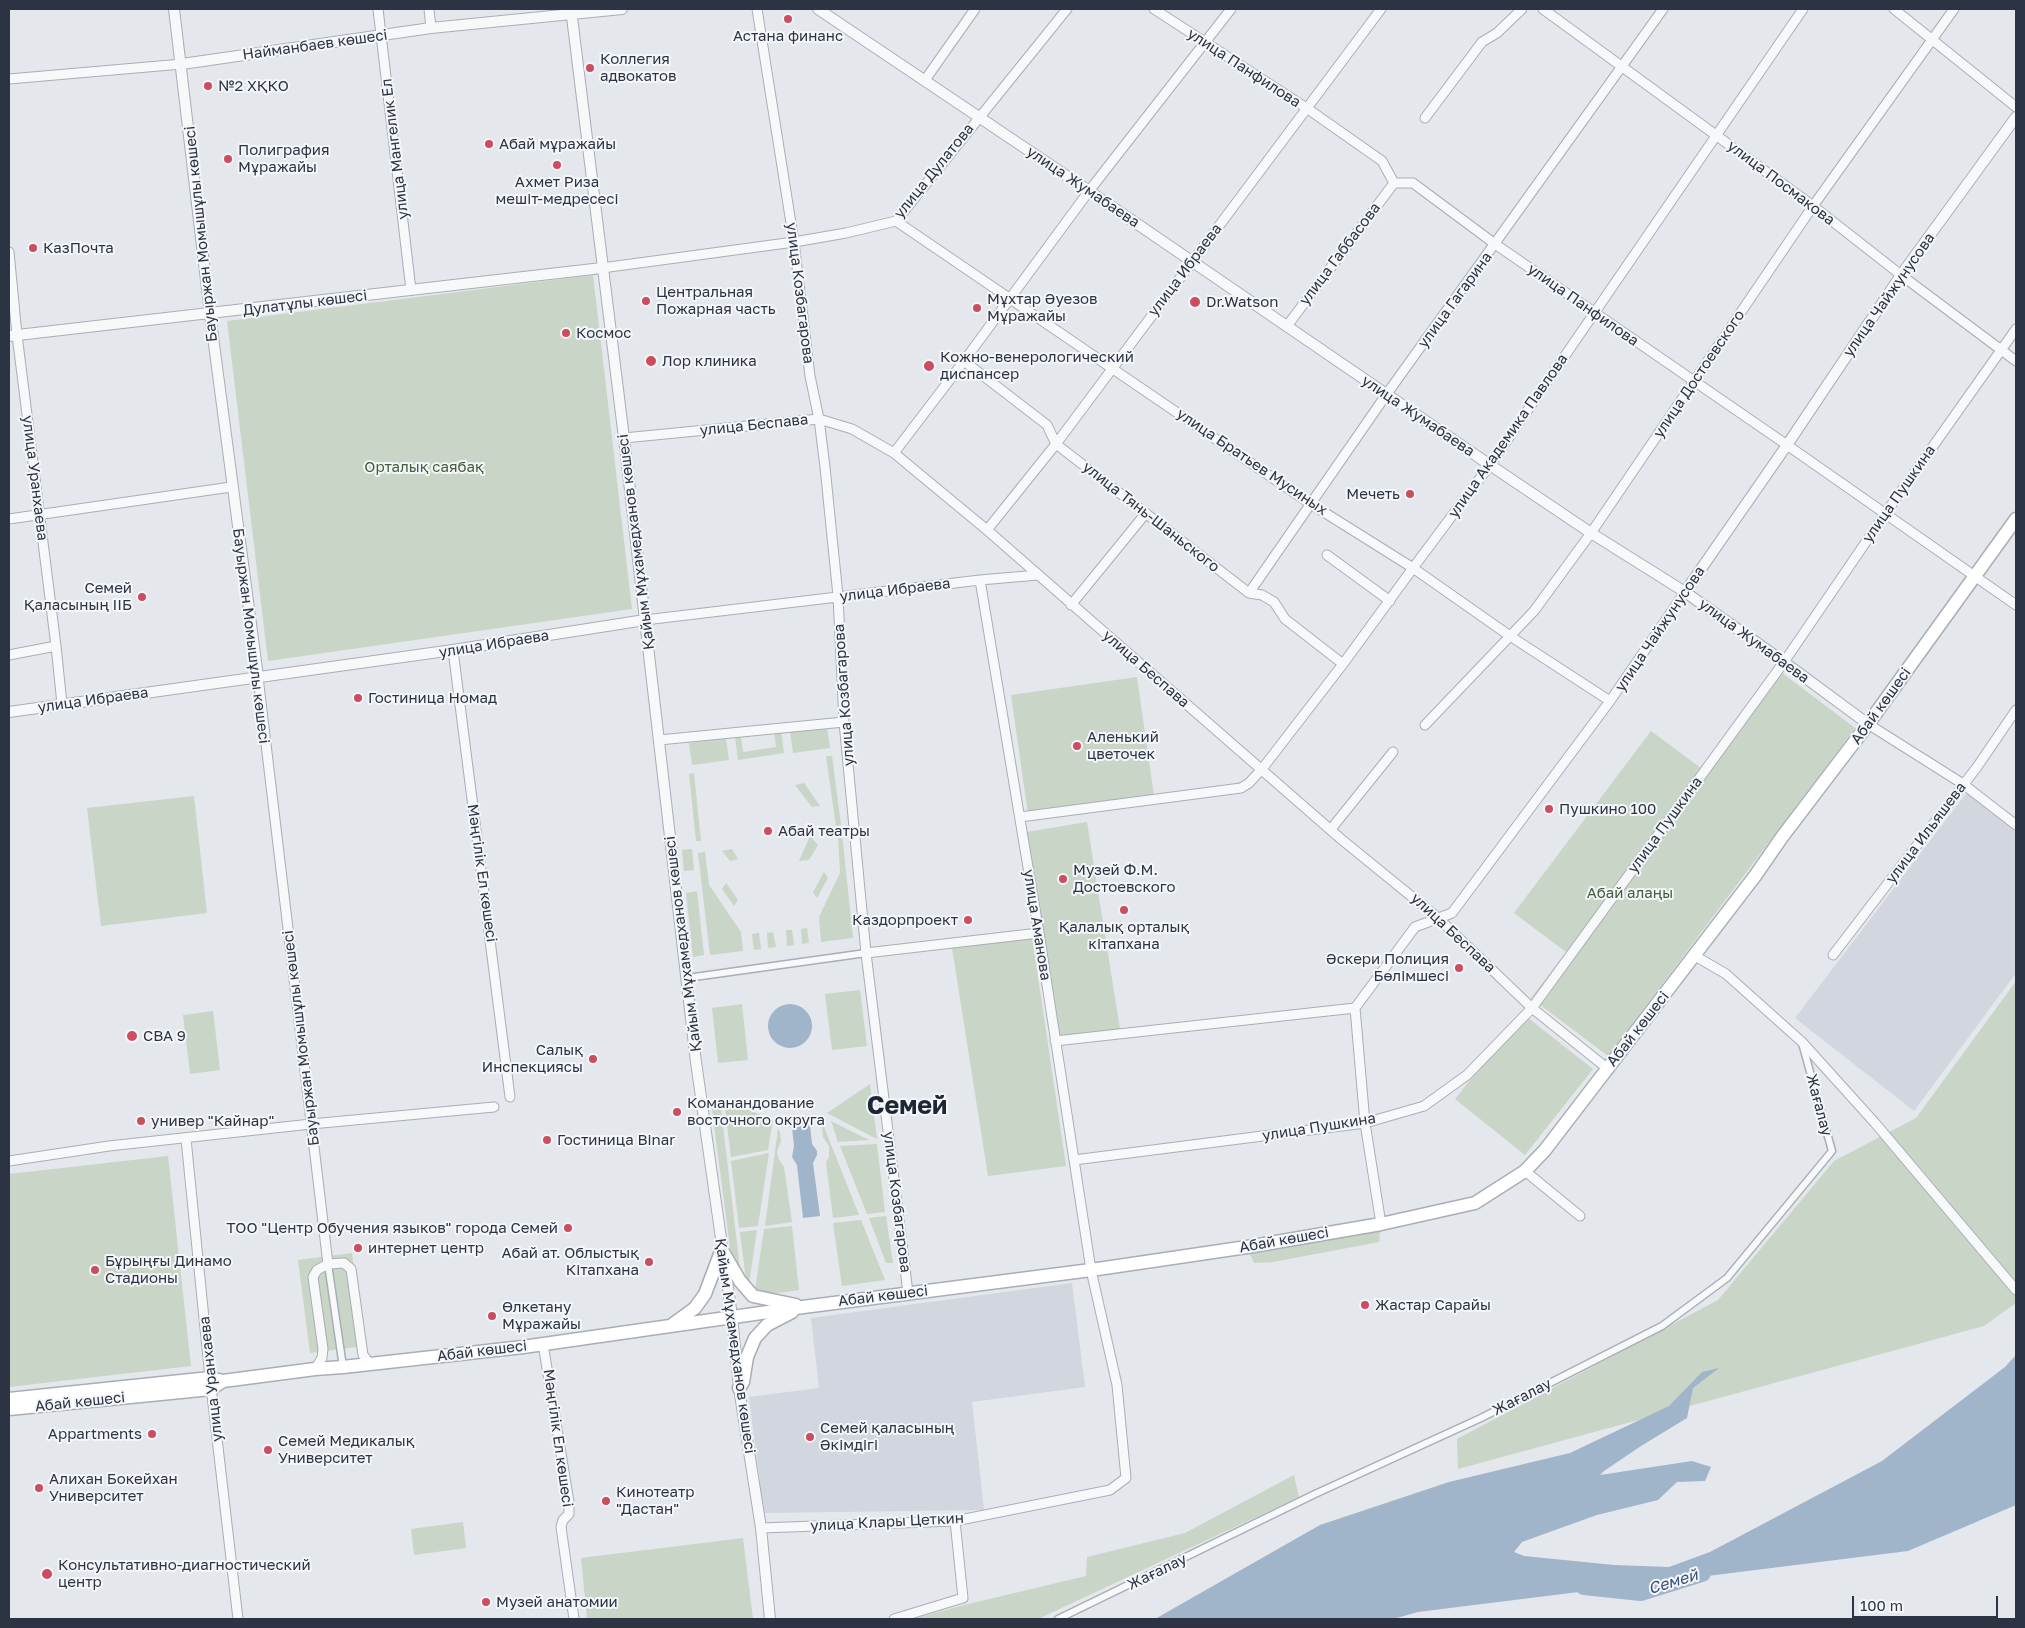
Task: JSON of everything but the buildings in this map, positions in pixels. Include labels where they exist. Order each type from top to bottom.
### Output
[{"type":"main road","name":"Абай көшесі","points":[[9,1409],[315,1369],[543,1344],[732,1316],[1091,1270],[1247,1247],[1381,1224],[1475,1203],[1525,1171],[1545,1150],[1695,956],[1977,576],[2016,519]]},
{"type":"main road","points":[[722,1251],[740,1281],[753,1296],[803,1307]]},
{"type":"main road","points":[[671,1326],[695,1308],[705,1294],[722,1251]]},
{"type":"main road","points":[[740,1388],[743,1382],[746,1357],[755,1338],[766,1325],[803,1307]]},
{"type":"main road","name":"Абай көшесі","points":[[9,1399],[211,1384]]},
{"type":"street","name":"Бауыржан Момышұлы көшесі","points":[[174,9],[231,488],[258,677],[328,1264]]},
{"type":"street","name":"улица Мангелик Ел","points":[[378,9],[411,290]]},
{"type":"street","points":[[429,9],[431,28]]},
{"type":"street","name":"Найманбаев көшесі","points":[[9,79],[182,64],[431,28],[571,11],[622,9]]},
{"type":"street","name":"улица Козбагарова","points":[[757,9],[794,242],[810,376],[819,419],[831,517],[838,596],[844,722],[866,953],[908,1293]]},
{"type":"street","name":"улица Жумабаева","points":[[818,9],[979,116],[1490,465],[1685,592],[1868,724],[1963,784],[2016,825]]},
{"type":"street","points":[[925,80],[975,9]]},
{"type":"street","name":"улица Дулатова","points":[[602,268],[846,234],[896,221],[1067,9]]},
{"type":"street","name":"улица Панфилова","points":[[1154,9],[1308,109],[1382,161],[1394,183],[1413,183],[1495,244],[1788,445],[2016,605]]},
{"type":"street","points":[[894,453],[1089,191],[1231,9]]},
{"type":"street","name":"улица Ибраева","points":[[987,530],[1056,444],[1381,9]]},
{"type":"street","points":[[1425,118],[1482,42],[1497,33],[1522,9]]},
{"type":"street","name":"улица Посмакова","points":[[1543,9],[1814,206],[1901,276],[2016,361]]},
{"type":"street","name":"улица Гагарина","points":[[1249,593],[1386,395],[1663,9]]},
{"type":"street","name":"улица Академика Павлова","points":[[1020,817],[1240,788],[1249,783],[1262,769],[1343,664],[1490,465],[1803,9]]},
{"type":"street","points":[[1894,9],[1933,38],[2016,107]]},
{"type":"street","name":"улица Достоевского","points":[[1426,724],[1534,612],[1591,532],[1814,206],[1954,9]]},
{"type":"street","name":"Қайым Мұхамедханов көшесі","points":[[571,11],[624,438],[686,978],[740,1388],[761,1528],[770,1619]]},
{"type":"street","name":"улица Чайжунусова","points":[[1355,1008],[1415,927],[1452,913],[1610,701],[1788,445],[1901,276],[2016,117]]},
{"type":"street","name":"улица Габбасова","points":[[1287,326],[1394,183]]},
{"type":"street","name":"улица Братьев Мусиных","points":[[896,221],[1312,504],[1413,568],[1510,636],[1610,701]]},
{"type":"street","name":"улица Уранхаева","points":[[9,252],[13,336],[40,514],[62,704]]},
{"type":"street","name":"Дулатұлы көшесі","points":[[13,336],[602,268]]},
{"type":"street","name":"улица Пушкина","points":[[1074,1160],[1365,1123],[1424,1106],[1467,1075],[1532,1008],[1784,662],[1884,514],[2016,330]]},
{"type":"street","name":"улица Тянь-Шаньского","points":[[964,361],[1047,425],[1056,444],[1249,593],[1262,595],[1274,602],[1285,619],[1343,664]]},
{"type":"street","name":"улица Беспава","points":[[624,438],[819,419],[852,429],[894,453],[987,530],[1071,605],[1331,829],[1438,918],[1532,1008],[1608,1069]]},
{"type":"street","points":[[9,519],[231,488]]},
{"type":"street","points":[[1071,605],[1146,513]]},
{"type":"street","points":[[1327,555],[1390,601]]},
{"type":"street","name":"улица Ибраева","points":[[9,712],[453,650],[645,620],[980,580],[1038,576]]},
{"type":"street","name":"улица Аманова","points":[[980,580],[1039,933],[1091,1270],[1117,1385],[1126,1478]]},
{"type":"street","points":[[9,655],[56,646]]},
{"type":"street","name":"Мәңгілік Ел көшесі","points":[[453,650],[510,1097]]},
{"type":"street","name":"улица Ильяшева","points":[[1833,955],[1977,767],[2016,710]]},
{"type":"street","points":[[659,740],[844,722]]},
{"type":"street","points":[[1331,829],[1393,752]]},
{"type":"street","points":[[686,978],[866,953],[1039,933]]},
{"type":"street","points":[[1695,956],[1726,974],[1802,1042],[1875,1123],[2016,1290]]},
{"type":"street","points":[[1055,1041],[1226,1024],[1355,1008],[1365,1123],[1381,1224]]},
{"type":"street","name":"Жағалау","points":[[1058,1619],[1315,1494],[1481,1418],[1662,1326],[1727,1278],[1832,1151],[1802,1042]]},
{"type":"street","points":[[9,1161],[109,1146],[311,1124],[494,1107]]},
{"type":"street","name":"улица Уранхаева","points":[[186,1139],[211,1384],[238,1619]]},
{"type":"street","points":[[1525,1171],[1580,1216]]},
{"type":"street","points":[[315,1369],[322,1358],[323,1349],[313,1277],[317,1270],[328,1264],[344,1263],[350,1269],[364,1355],[370,1364]]},
{"type":"street","points":[[328,1264],[344,1367]]},
{"type":"street","name":"Мәңгілік Ел көшесі","points":[[543,1344],[569,1502],[569,1514],[563,1520],[561,1527],[574,1619]]},
{"type":"street","name":"улица Клары Цеткин","points":[[761,1528],[955,1521],[1110,1490],[1126,1478]]},
{"type":"street","points":[[894,1619],[963,1598],[955,1521]]},
{"type":"shaded area","points":[[1968,791],[2016,827],[2016,973],[1914,1111],[1795,1018]]},
{"type":"shaded area","points":[[1072,1283],[1085,1387],[972,1402],[984,1510],[764,1513],[749,1397],[819,1388],[811,1318]]},
{"type":"green space","name":"Орталық саябақ","points":[[593,275],[632,609],[268,661],[227,321]]},
{"type":"green space","name":"Абай алаңы","points":[[1777,669],[1855,728],[1608,1056],[1531,998],[1566,952],[1514,913],[1651,731],[1702,769]]},
{"type":"green space","points":[[1137,677],[1154,796],[1028,814],[1011,695]]},
{"type":"green space","points":[[827,726],[830,748],[793,753],[790,731]]},
{"type":"green space","points":[[781,730],[784,753],[738,760],[735,736],[741,737],[743,752],[776,747],[774,731]]},
{"type":"green space","points":[[726,738],[729,760],[692,765],[689,743]]},
{"type":"green space","points":[[826,756],[832,756],[841,825],[836,826]]},
{"type":"green space","points":[[694,773],[701,841],[696,841],[689,774]]},
{"type":"green space","points":[[804,783],[820,806],[812,807],[795,785]]},
{"type":"green space","points":[[194,796],[207,913],[101,926],[87,808]]},
{"type":"green space","points":[[1087,822],[1120,1029],[1060,1038],[1027,832]]},
{"type":"green space","points":[[842,834],[853,938],[821,942],[819,917],[840,873],[838,835]]},
{"type":"green space","points":[[810,836],[818,845],[809,860],[799,861]]},
{"type":"green space","points":[[692,849],[694,870],[684,871],[682,850]]},
{"type":"green space","points":[[732,849],[738,859],[730,861],[722,851]]},
{"type":"green space","points":[[705,852],[709,885],[741,932],[743,951],[710,955],[698,853]]},
{"type":"green space","points":[[824,872],[828,878],[817,898],[813,892]]},
{"type":"green space","points":[[726,883],[738,900],[734,906],[722,889]]},
{"type":"green space","points":[[697,891],[704,955],[693,957],[686,893]]},
{"type":"green space","points":[[807,928],[809,943],[802,944],[801,929]]},
{"type":"green space","points":[[786,930],[792,930],[794,945],[787,946]]},
{"type":"green space","points":[[773,932],[776,947],[768,948],[767,933]]},
{"type":"green space","points":[[759,933],[761,949],[754,950],[752,934]]},
{"type":"green space","points":[[1032,936],[1066,1166],[988,1176],[952,948]]},
{"type":"green space","points":[[2016,981],[2016,1303],[1984,1326],[1458,1469],[1457,1439],[1718,1300],[1834,1161],[1916,1118]]},
{"type":"green space","points":[[860,990],[867,1046],[832,1050],[825,994]]},
{"type":"green space","points":[[742,1004],[748,1060],[718,1063],[712,1008]]},
{"type":"green space","points":[[213,1011],[220,1070],[190,1074],[183,1015]]},
{"type":"green space","points":[[1523,1014],[1593,1069],[1525,1155],[1455,1099]]},
{"type":"green space","points":[[870,1084],[877,1139],[827,1113]]},
{"type":"green space","points":[[724,1100],[773,1120],[768,1150],[731,1157]]},
{"type":"green space","points":[[720,1101],[741,1277],[734,1263],[730,1247],[711,1102]]},
{"type":"green space","points":[[831,1121],[869,1140],[838,1142]]},
{"type":"green space","points":[[823,1124],[859,1215],[833,1218],[826,1162],[829,1157],[829,1146],[823,1137]]},
{"type":"green space","points":[[778,1129],[781,1141],[777,1151],[778,1158],[784,1167],[792,1222],[765,1226]]},
{"type":"green space","points":[[877,1144],[885,1212],[867,1214],[840,1146]]},
{"type":"green space","points":[[769,1153],[758,1226],[739,1228],[731,1161]]},
{"type":"green space","name":"Бұрыңғы Динамо Стадионы","points":[[168,1156],[191,1366],[9,1387],[9,1174]]},
{"type":"green space","points":[[886,1216],[893,1263],[886,1263],[869,1218]]},
{"type":"green space","points":[[861,1220],[885,1280],[842,1286],[833,1223]]},
{"type":"green space","points":[[1381,1224],[1379,1242],[1273,1262],[1254,1263],[1247,1247]]},
{"type":"green space","points":[[792,1226],[799,1290],[772,1294],[755,1290],[764,1229]]},
{"type":"green space","points":[[757,1230],[749,1284],[746,1280],[740,1232]]},
{"type":"green space","points":[[352,1253],[364,1346],[310,1353],[298,1260]]},
{"type":"green space","points":[[1294,1475],[1299,1497],[1038,1619],[913,1619],[1086,1576],[1087,1557],[1185,1533]]},
{"type":"green space","points":[[463,1522],[466,1548],[414,1555],[411,1529]]},
{"type":"green space","points":[[743,1538],[753,1619],[587,1619],[581,1558]]},
{"type":"water","points":[[794,1004],[806,1010],[811,1017],[811,1035],[806,1042],[799,1047],[786,1048],[778,1045],[771,1038],[768,1022],[771,1014],[778,1007]]},
{"type":"water","points":[[809,1116],[812,1144],[817,1151],[813,1163],[820,1216],[803,1218],[797,1165],[792,1157],[794,1146],[791,1118]]},
{"type":"water","points":[[2016,1355],[2016,1505],[1908,1551],[1418,1612],[1393,1619],[1155,1619],[1320,1525],[1449,1482],[1570,1453],[1669,1406],[1702,1372],[1719,1368],[1693,1388],[1687,1418],[1641,1446],[1600,1475],[1692,1461],[1711,1467],[1705,1481],[1677,1482],[1658,1500],[1597,1515],[1544,1534],[1522,1542],[1514,1552],[1524,1556],[1614,1565],[1669,1567],[1710,1552],[1882,1461],[2005,1367]]},
{"type":"waterway","name":"Семей","points":[[1584,1586],[1641,1592],[1702,1573]]},
{"type":"place","name":"Астана финанс","points":[[788,19]]},
{"type":"place","name":"Коллегия адвокатов","points":[[590,68]]},
{"type":"place","name":"№2 ХҚКО","points":[[208,86]]},
{"type":"place","name":"Абай мұражайы","points":[[489,144]]},
{"type":"place","name":"Полиграфия Мұражайы","points":[[228,159]]},
{"type":"place","name":"Ахмет Риза мешіт-медресесі","points":[[557,165]]},
{"type":"place","name":"КазПочта","points":[[33,248]]},
{"type":"place","name":"Центральная Пожарная часть","points":[[646,301]]},
{"type":"place","name":"Dr.Watson","points":[[1195,302]]},
{"type":"place","name":"Мұхтар Әуезов Мұражайы","points":[[977,308]]},
{"type":"place","name":"Космос","points":[[566,333]]},
{"type":"place","name":"Лор клиника","points":[[651,361]]},
{"type":"place","name":"Кожно-венерологический диспансер","points":[[929,366]]},
{"type":"place","name":"Мечеть","points":[[1410,494]]},
{"type":"place","name":"Семей Қаласының ІІБ","points":[[142,597]]},
{"type":"place","name":"Гостиница Номад","points":[[358,698]]},
{"type":"place","name":"Аленький цветочек","points":[[1077,746]]},
{"type":"place","name":"Пушкино 100","points":[[1549,809]]},
{"type":"place","name":"Абай театры","points":[[768,831]]},
{"type":"place","name":"Музей Ф.М. Достоевского","points":[[1063,879]]},
{"type":"place","name":"Қалалық орталық кітапхана","points":[[1124,910]]},
{"type":"place","name":"Каздорпроект","points":[[968,920]]},
{"type":"place","name":"Әскери Полиция Бөлімшесі","points":[[1459,968]]},
{"type":"place","name":"СВА 9","points":[[132,1036]]},
{"type":"place","name":"Салық Инспекциясы","points":[[593,1059]]},
{"type":"place","name":"Команандование восточного округа","points":[[677,1112]]},
{"type":"place","name":"универ \"Кайнар\"","points":[[141,1121]]},
{"type":"place","name":"Гостиница Binar","points":[[547,1140]]},
{"type":"place","name":"ТОО \"Центр Обучения языков\" города Семей","points":[[568,1228]]},
{"type":"place","name":"интернет центр","points":[[358,1248]]},
{"type":"place","name":"Абай ат. Облыстық Кітапхана","points":[[649,1262]]},
{"type":"place","name":"Бұрыңғы Динамо Стадионы","points":[[95,1270]]},
{"type":"place","name":"Жастар Сарайы","points":[[1365,1305]]},
{"type":"place","name":"Өлкетану Мұражайы","points":[[492,1316]]},
{"type":"place","name":"Appartments","points":[[152,1434]]},
{"type":"place","name":"Семей қаласының Әкімдігі","points":[[810,1437]]},
{"type":"place","name":"Семей Медикалық Университет","points":[[268,1450]]},
{"type":"place","name":"Алихан Бокейхан Университет","points":[[39,1488]]},
{"type":"place","name":"Кинотеатр \"Дастан\"","points":[[606,1501]]},
{"type":"place","name":"Консультативно-диагностический центр","points":[[47,1574]]},
{"type":"place","name":"Музей анатомии","points":[[486,1602]]},
{"type":"district","name":"Семей","points":[[907,1106]]}]
